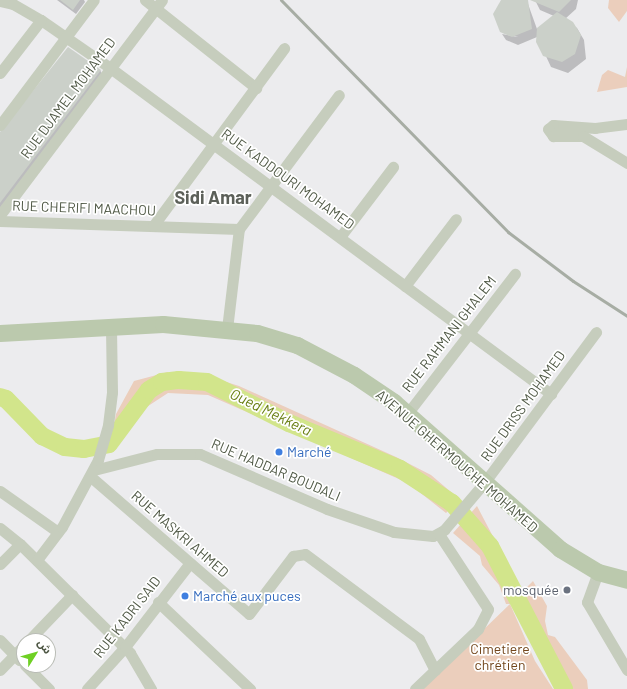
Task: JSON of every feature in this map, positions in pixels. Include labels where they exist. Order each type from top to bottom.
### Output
[{"type":"main road","name":"AVENUE GHERMOUCHE MOHAMED","points":[[0,333],[163,324],[227,329],[284,341],[325,357],[407,414],[478,490],[560,549],[598,572],[627,580]]},
{"type":"street","points":[[0,125],[94,0]]},
{"type":"street","points":[[145,0],[154,10],[256,88]]},
{"type":"street","name":"RUE DJAMEL MOHAMED","points":[[0,214],[109,67],[162,0]]},
{"type":"street","name":"RUE KADDOURI MOHAMED","points":[[0,1],[13,4],[41,20],[109,67],[551,394]]},
{"type":"street","points":[[0,73],[41,20]]},
{"type":"street","points":[[154,226],[215,145],[284,48]]},
{"type":"street","points":[[227,329],[239,229],[339,95]]},
{"type":"street","points":[[627,124],[595,128],[585,134],[627,163]]},
{"type":"street","points":[[340,237],[393,167]]},
{"type":"street","points":[[405,286],[456,219]]},
{"type":"street","name":"RUE CHERIFI MAACHOU","points":[[0,220],[239,229]]},
{"type":"street","name":"RUE RAHMANI GHALEM","points":[[407,414],[515,274]]},
{"type":"street","points":[[37,560],[58,532],[94,469],[108,425],[112,392],[111,326]]},
{"type":"street","name":"RUE DRISS MOHAMED","points":[[442,532],[478,490],[596,332]]},
{"type":"street","name":"RUE HADDAR BOUDALI","points":[[94,469],[157,454],[200,454],[356,519],[407,534],[442,532]]},
{"type":"street","name":"RUE MASKRI AHMED","points":[[94,469],[190,563],[249,614],[293,556],[305,554],[419,639],[435,670]]},
{"type":"street","points":[[0,490],[58,532]]},
{"type":"street","points":[[0,528],[37,560],[125,648],[151,689]]},
{"type":"street","points":[[415,689],[478,629],[488,609],[442,532]]},
{"type":"street","points":[[0,564],[20,544]]},
{"type":"street","name":"RUE KADRI SAID","points":[[87,689],[125,648],[158,602],[190,563]]},
{"type":"street","points":[[598,572],[587,602],[627,670]]},
{"type":"street","points":[[36,633],[72,595]]},
{"type":"street","points":[[158,602],[250,689]]},
{"type":"street","points":[[0,640],[14,655],[0,670]]},
{"type":"street","points":[[32,673],[49,689]]},
{"type":"green space","points":[[609,0],[627,0],[627,11],[619,22],[608,8]]},
{"type":"green space","points":[[627,67],[627,87],[597,92],[602,75],[608,70],[625,77]]},
{"type":"green space","points":[[168,372],[172,378],[174,372],[198,373],[239,386],[396,457],[431,475],[458,498],[454,501],[448,496],[452,507],[446,513],[408,483],[208,395],[168,393],[142,410],[110,447],[116,414],[134,381]],"holes":[[[219,384],[232,387],[239,396],[258,401],[269,415],[311,424],[354,448],[376,454],[411,471],[417,478],[424,476],[446,494],[439,496],[427,486],[425,478],[415,481],[379,456],[356,452],[308,427],[284,424],[267,416],[257,403],[237,400],[233,389],[218,392],[208,385]]]},
{"type":"green space","points":[[477,506],[522,592],[533,581],[547,606],[545,621],[548,635],[555,637],[587,680],[588,689],[556,689],[512,604],[506,604],[499,585],[482,565],[480,556],[453,533]]},
{"type":"green space","name":"Cimetiere chrétien","points":[[510,604],[535,661],[553,689],[422,689]]},
{"type":"building","points":[[60,0],[80,0],[73,10]]},
{"type":"building","points":[[501,0],[528,0],[532,29],[512,37],[500,32],[493,14]]},
{"type":"building","points":[[530,0],[571,0],[559,12]]},
{"type":"building","points":[[557,12],[573,22],[581,35],[575,54],[562,62],[543,56],[536,42],[537,28]]},
{"type":"building","points":[[68,47],[101,70],[0,203],[0,132]]},
{"type":"waterway","name":"Oued Mekkera","points":[[0,397],[6,399],[42,436],[65,447],[84,449],[109,444],[149,390],[162,382],[179,380],[207,382],[289,423],[400,469],[452,503],[490,546],[564,689]]},
{"type":"railway","points":[[281,0],[508,232],[573,281],[627,316]]},
{"type":"place","name":"Marché","points":[[279,452]]},
{"type":"place","name":"mosquée","points":[[567,590]]},
{"type":"place","name":"Marché aux puces","points":[[185,596]]},
{"type":"district","name":"Sidi Amar","points":[[213,197]]}]
